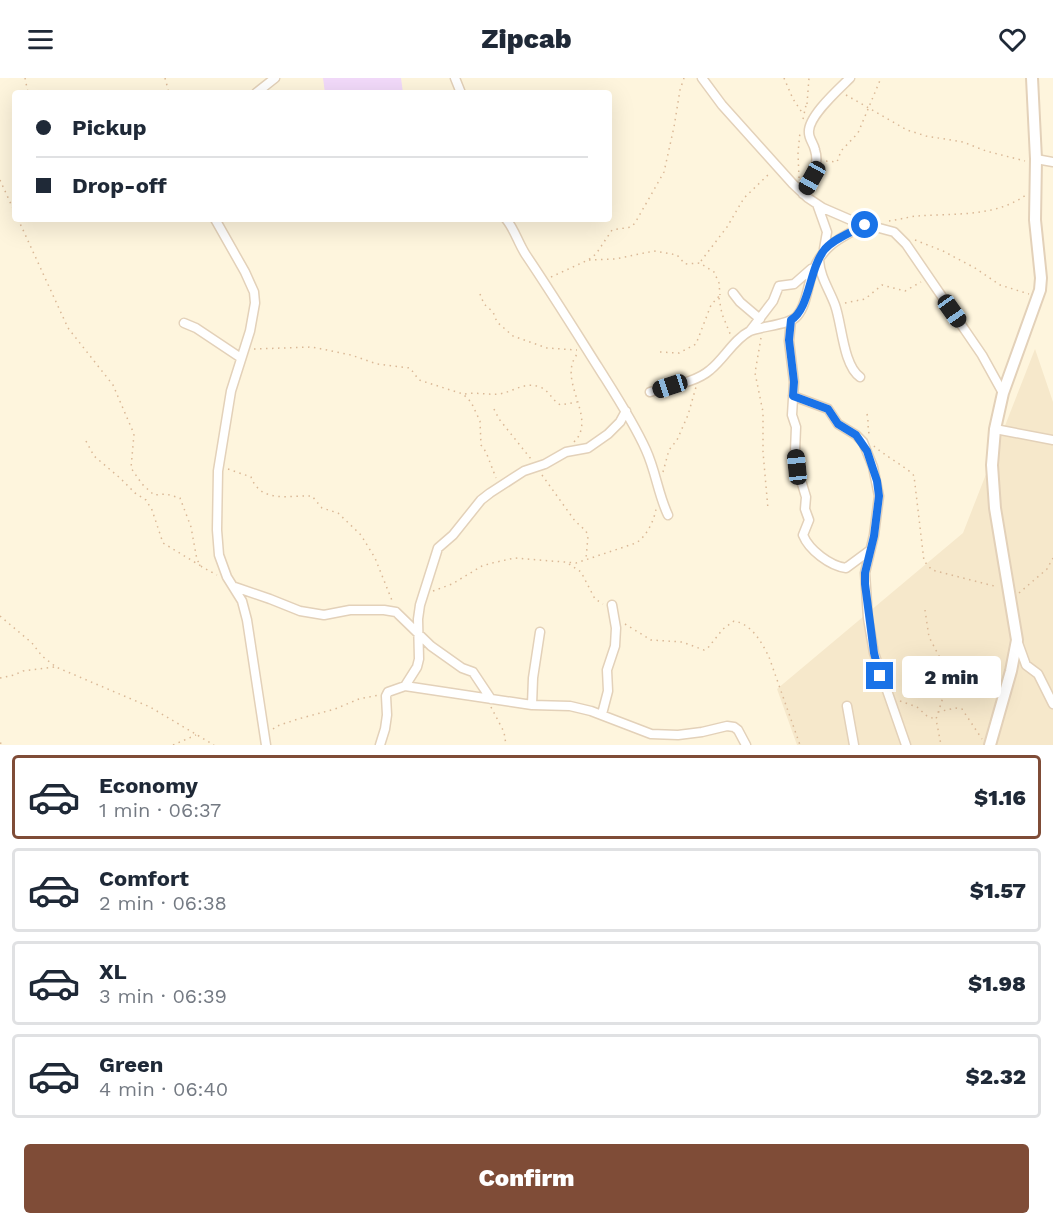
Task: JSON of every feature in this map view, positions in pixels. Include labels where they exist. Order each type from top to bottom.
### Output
[{"type":"street","points":[[260,90],[275,78]]},
{"type":"street","points":[[702,78],[707,87],[777,167],[801,191],[817,204],[865,225],[894,232],[906,244],[982,355],[1003,393]]},
{"type":"street","points":[[801,191],[814,172],[817,158],[808,132],[811,123],[838,89],[850,78]]},
{"type":"street","points":[[1032,78],[1036,159],[1035,220],[1041,278],[1040,290],[1003,393],[995,429],[992,465],[993,485],[1017,640],[1026,665],[1038,674],[1053,704]]},
{"type":"street","points":[[1036,159],[1053,162]]},
{"type":"street","points":[[817,204],[827,232],[824,250]]},
{"type":"street","points":[[217,222],[254,292],[255,313],[231,391],[219,460],[217,544],[226,577],[235,587],[242,601],[247,620],[266,743]]},
{"type":"street","points":[[508,222],[584,351],[626,411],[646,450],[668,515]]},
{"type":"street","points":[[761,323],[791,320],[798,315],[824,250],[831,243],[865,225]]},
{"type":"street","points":[[817,263],[835,305],[845,349],[852,367],[860,376]]},
{"type":"street","points":[[650,392],[701,376],[719,363],[742,336],[761,323],[779,286],[794,284],[817,263]]},
{"type":"street","points":[[733,293],[761,323]]},
{"type":"street","points":[[791,320],[789,340],[794,382],[792,415],[796,427],[797,467],[805,490],[807,501],[805,509],[809,520],[803,530],[805,540],[820,555],[839,567],[846,568],[870,551]]},
{"type":"street","points":[[184,323],[243,354]]},
{"type":"street","points":[[793,396],[828,409],[838,424],[856,435],[867,451],[877,481],[879,496],[874,536],[865,573],[868,618],[874,653],[906,745]]},
{"type":"street","points":[[405,686],[417,667],[419,659],[418,619],[438,548],[453,535],[481,500],[524,471],[569,451],[585,449],[608,435],[626,411]]},
{"type":"street","points":[[995,429],[1053,440]]},
{"type":"street","points":[[235,587],[270,598],[300,611],[324,615],[350,610],[396,612],[431,646],[462,668],[473,672],[489,699]]},
{"type":"street","points":[[602,714],[608,691],[608,670],[615,646],[615,617],[612,605]]},
{"type":"street","points":[[532,705],[533,678],[540,632]]},
{"type":"street","points":[[986,743],[1011,671],[1017,640]]},
{"type":"street","points":[[380,745],[385,729],[387,715],[385,702],[388,692],[405,686],[532,705],[570,706],[602,714],[651,734],[678,735],[727,726],[734,727],[746,745]]},
{"type":"street","points":[[847,706],[854,745]]},
{"type":"path","points":[[543,279],[570,270],[588,260],[596,254],[612,230],[631,227],[635,223],[660,180],[684,78]]},
{"type":"path","points":[[784,78],[793,99],[804,115]]},
{"type":"path","points":[[802,124],[809,78]]},
{"type":"path","points":[[817,158],[837,162],[844,147],[858,133],[881,78]]},
{"type":"path","points":[[838,89],[903,129],[926,136],[963,142],[1023,161],[1036,159]]},
{"type":"path","points":[[806,105],[808,115]]},
{"type":"path","points":[[800,132],[798,153],[801,191]]},
{"type":"path","points":[[588,260],[615,259],[654,250],[677,255],[688,265],[700,263],[728,227],[744,198],[777,167]]},
{"type":"path","points":[[0,180],[12,206]]},
{"type":"path","points":[[885,229],[889,221],[910,217],[968,213],[1001,207],[1022,198],[1035,188]]},
{"type":"path","points":[[19,222],[68,328],[117,393],[134,434],[130,459],[134,474],[154,495],[166,494],[180,498],[191,527],[197,560],[202,567]]},
{"type":"path","points":[[914,240],[943,251],[1006,287],[1029,294],[1040,290]]},
{"type":"path","points":[[700,263],[717,275],[722,314],[734,345]]},
{"type":"path","points":[[835,305],[865,299],[882,285],[905,291],[930,280]]},
{"type":"path","points":[[660,352],[679,353],[696,344],[711,305],[719,296],[728,292],[733,293]]},
{"type":"path","points":[[480,294],[497,322],[513,336],[547,348],[584,351]]},
{"type":"path","points":[[761,323],[755,373],[763,412],[763,452],[768,509]]},
{"type":"path","points":[[243,354],[312,347],[351,355],[377,364],[410,368],[419,380],[464,394],[502,394],[530,385],[539,386],[548,391],[555,402],[561,405],[577,402]]},
{"type":"path","points":[[569,451],[581,433],[583,425],[571,370],[576,356],[584,351]]},
{"type":"path","points":[[658,483],[669,450],[677,440],[688,415],[701,376]]},
{"type":"path","points":[[464,394],[478,414],[481,445],[486,452],[499,487]]},
{"type":"path","points":[[494,409],[498,419],[537,467],[575,521],[586,531],[588,536],[586,560]]},
{"type":"path","points":[[867,414],[870,424],[868,432],[874,447],[896,464],[911,470],[914,476],[924,561],[932,570],[1008,590]]},
{"type":"path","points":[[86,441],[94,456],[146,500],[152,510],[163,543],[202,567],[226,577]]},
{"type":"path","points":[[219,460],[227,469],[251,477],[255,485],[267,495],[277,498],[295,495],[312,496],[322,508],[338,513],[361,535],[375,558],[389,595],[403,618]]},
{"type":"path","points":[[422,599],[440,587],[452,584],[482,566],[492,563],[515,558],[547,559],[567,563],[586,560],[636,543],[644,538],[648,525],[654,519],[659,493]]},
{"type":"path","points":[[1010,602],[1047,569],[1053,558]]},
{"type":"path","points":[[567,563],[584,576],[595,599],[612,605]]},
{"type":"path","points":[[925,610],[929,637],[949,679],[936,719],[941,745]]},
{"type":"path","points":[[0,616],[56,667],[142,703],[214,745]]},
{"type":"path","points":[[615,617],[651,640],[682,642],[704,650],[723,629],[734,621],[752,629],[770,657],[800,745]]},
{"type":"path","points":[[0,678],[23,671],[56,667]]},
{"type":"path","points":[[266,743],[277,726],[335,709],[359,699],[388,692]]},
{"type":"path","points":[[889,698],[917,707],[927,716],[936,719]]},
{"type":"path","points":[[489,699],[496,721],[504,732],[506,745]]},
{"type":"path","points":[[938,712],[955,708],[962,709],[986,743]]},
{"type":"path","points":[[174,745],[196,735]]},
{"type":"path","points":[[0,743],[4,745]]},
{"type":"shaded area","points":[[323,78],[401,78],[403,90],[325,90]]},
{"type":"shaded area","points":[[1035,349],[1053,402],[1053,745],[797,745],[777,689],[963,533]]},
{"type":"route","points":[[865,225],[831,243],[814,266],[802,308],[791,320],[789,352],[794,382],[793,396],[828,409],[838,424],[863,442],[877,481],[879,496],[865,584],[868,618],[880,676]]}]
